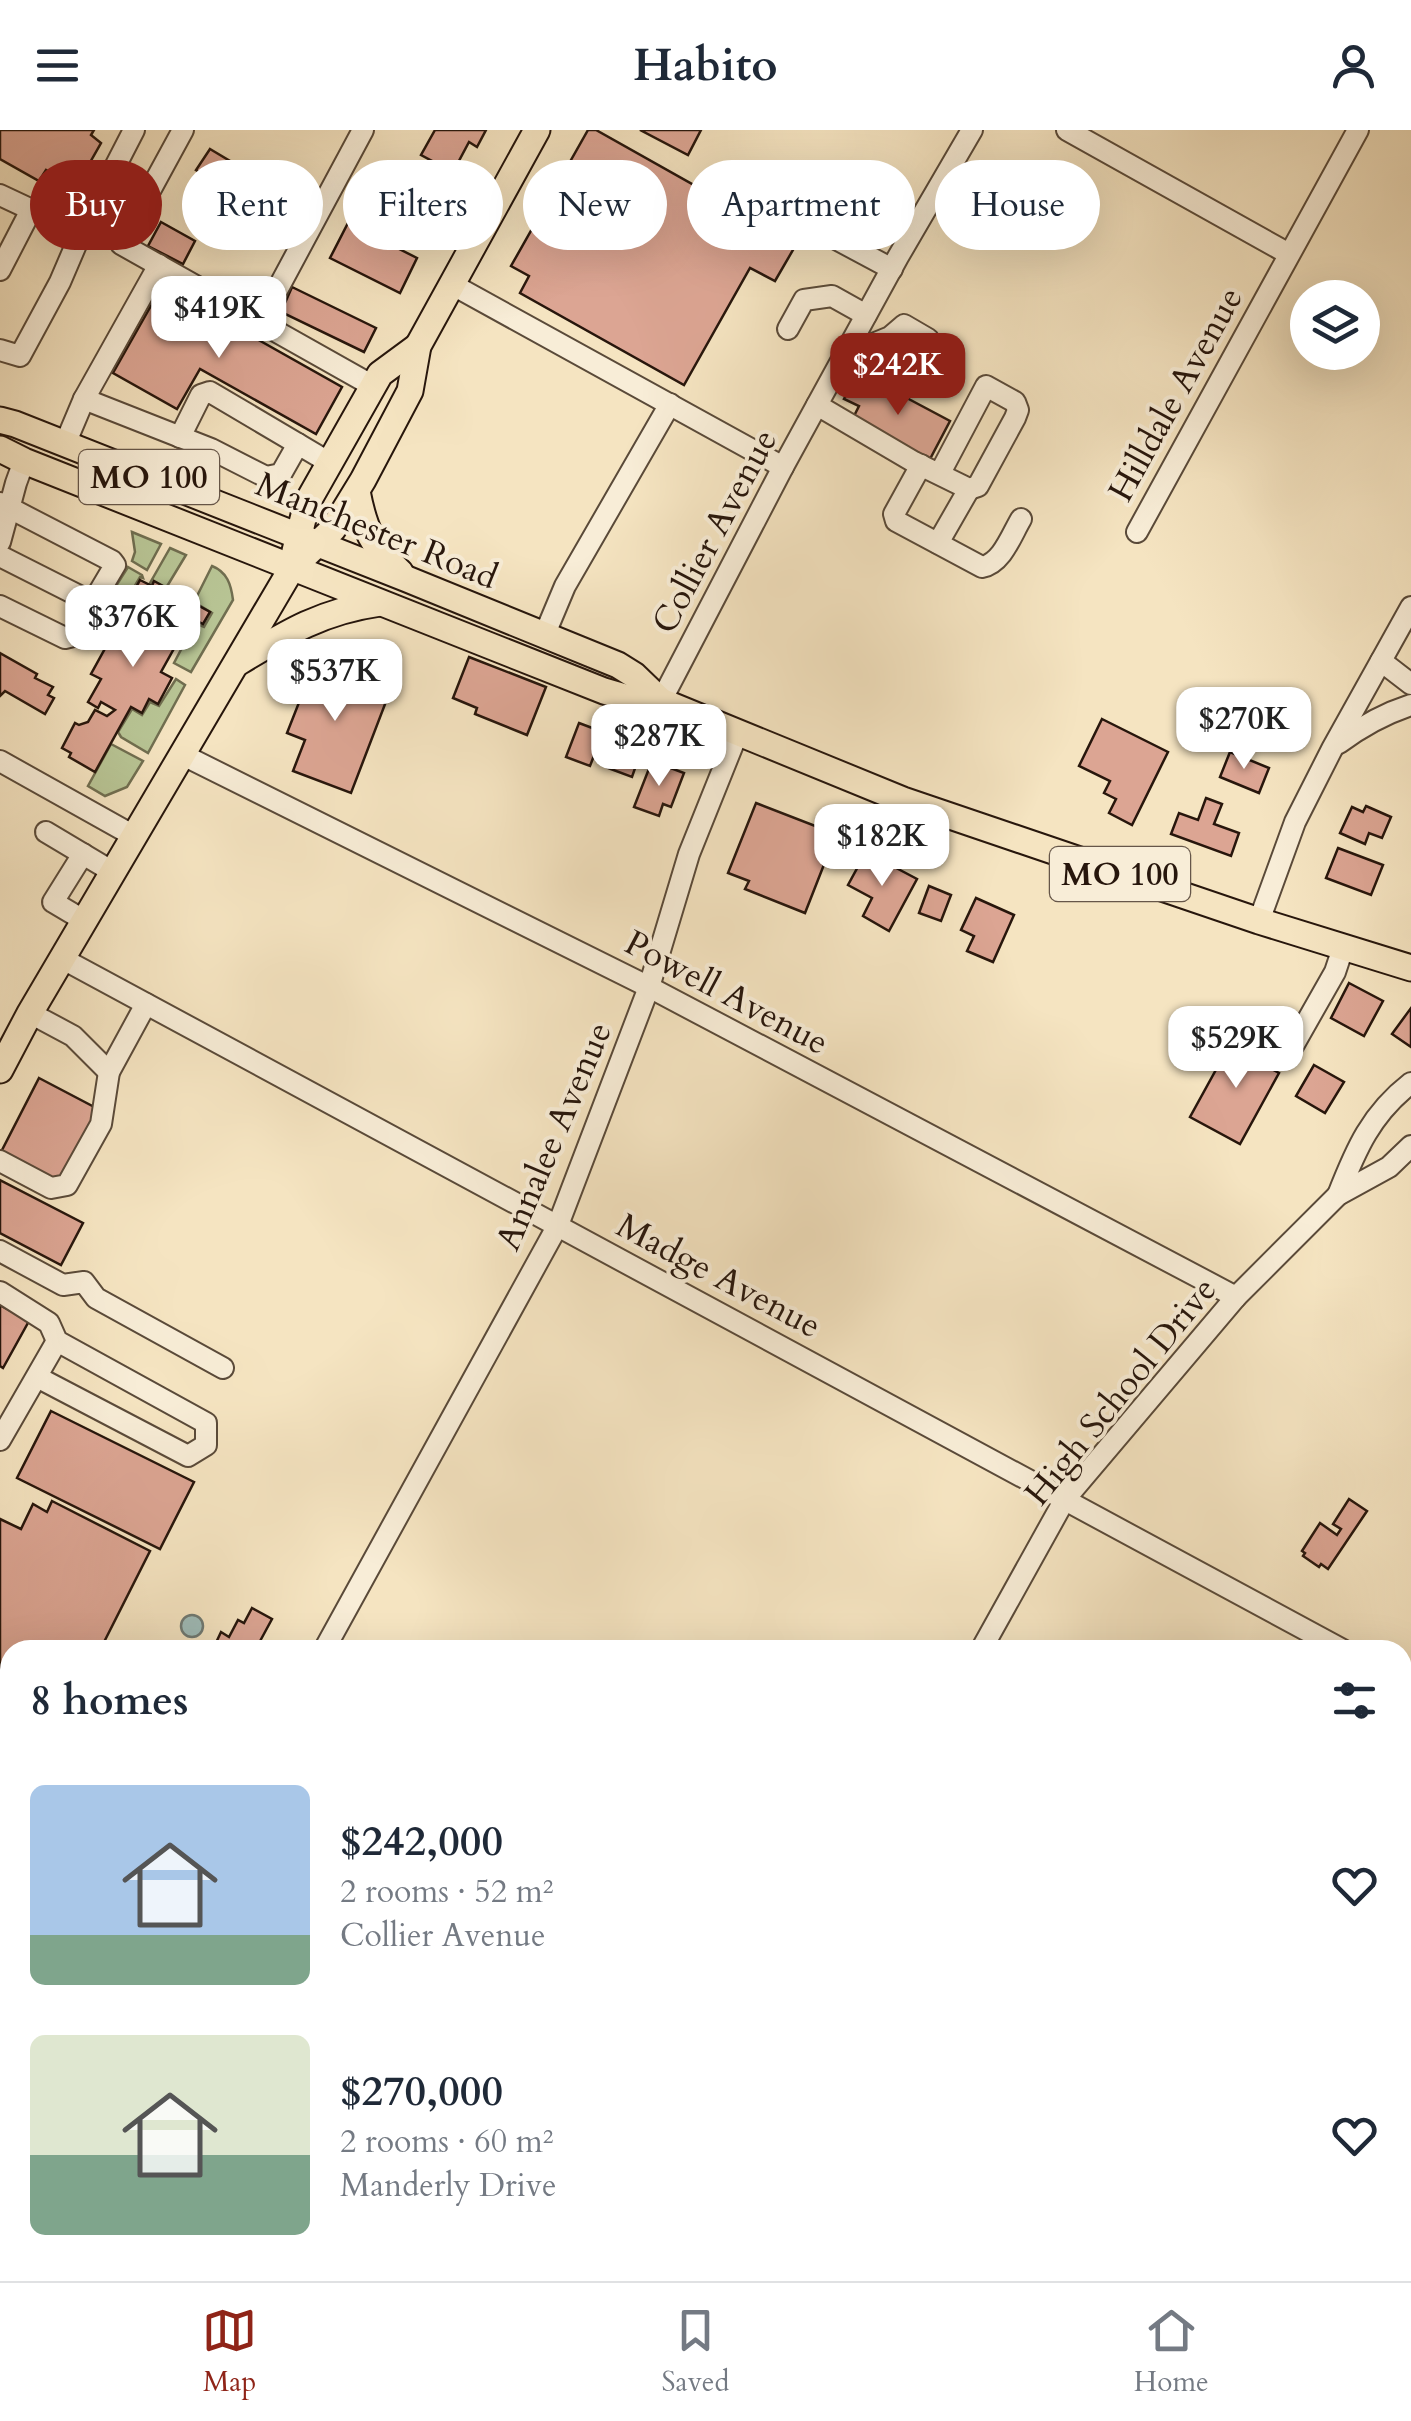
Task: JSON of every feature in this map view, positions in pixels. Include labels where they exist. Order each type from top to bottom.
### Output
[{"type":"main road","points":[[0,1070],[7,1038],[30,1013],[63,960],[308,540],[337,523],[357,491],[410,391],[418,346],[536,130]]},
{"type":"main road","points":[[308,540],[307,504],[373,386],[380,374],[418,346]]},
{"type":"main road","name":"Manchester Road","points":[[0,420],[618,665],[662,701]]},
{"type":"main road","name":"Manchester Road","points":[[0,449],[24,462],[604,692],[662,701],[888,794],[1258,921],[1411,968]]},
{"type":"main road","points":[[357,491],[369,535],[386,560],[408,579]]},
{"type":"main road","points":[[234,664],[310,621],[338,610],[381,602]]},
{"type":"street","points":[[119,160],[134,130]]},
{"type":"street","points":[[183,130],[121,244],[373,386]]},
{"type":"street","points":[[260,322],[363,130]]},
{"type":"street","name":"Collier Avenue","points":[[662,701],[783,467],[817,405],[864,339],[866,315],[972,130]]},
{"type":"street","points":[[1067,130],[1289,254]]},
{"type":"street","name":"Hilldale Avenue","points":[[1136,532],[1358,130]]},
{"type":"street","points":[[0,194],[30,209]]},
{"type":"street","points":[[0,270],[30,212]]},
{"type":"street","points":[[0,350],[20,356],[74,250]]},
{"type":"street","points":[[857,250],[892,269]]},
{"type":"street","points":[[65,444],[84,398],[159,265]]},
{"type":"street","points":[[453,285],[783,467]]},
{"type":"street","points":[[788,329],[804,300],[832,296],[866,315]]},
{"type":"street","points":[[938,543],[1018,410],[1015,402],[986,386],[894,514],[896,521],[982,567],[997,560],[1021,519]]},
{"type":"street","points":[[180,437],[201,395],[210,392],[330,464]]},
{"type":"street","points":[[84,398],[211,449],[266,478],[282,474],[298,444]]},
{"type":"street","points":[[544,636],[565,586],[670,404]]},
{"type":"street","points":[[817,405],[930,469],[974,488]]},
{"type":"street","points":[[0,542],[5,505],[24,462]]},
{"type":"street","points":[[0,606],[65,638],[73,636],[115,566],[5,505]]},
{"type":"street","points":[[0,556],[92,604]]},
{"type":"street","points":[[1258,921],[1295,822],[1411,608]]},
{"type":"street","points":[[1381,661],[1411,684]]},
{"type":"street","points":[[1334,747],[1364,724],[1411,705]]},
{"type":"street","name":"Annalee Avenue","points":[[329,1640],[558,1224],[649,987],[689,854],[738,732]]},
{"type":"street","name":"Powell Avenue","points":[[183,755],[649,987],[1236,1296]]},
{"type":"street","points":[[0,762],[134,836]]},
{"type":"street","points":[[46,832],[113,872]]},
{"type":"street","points":[[83,854],[53,902],[84,921]]},
{"type":"street","points":[[1289,1053],[1335,972],[1343,948]]},
{"type":"street","name":"Madge Avenue","points":[[63,960],[1326,1640]]},
{"type":"street","points":[[0,1161],[51,1188],[67,1184],[101,1124],[109,1072],[146,1004]]},
{"type":"street","points":[[30,1013],[73,1036],[109,1072]]},
{"type":"street","name":"High School Drive","points":[[1338,1195],[1358,1144],[1378,1115],[1408,1090]]},
{"type":"street","name":"High School Drive","points":[[987,1640],[1066,1499],[1236,1296],[1338,1195],[1389,1167],[1411,1146]]},
{"type":"street","points":[[0,1251],[62,1285],[84,1282],[96,1298],[222,1368]]},
{"type":"street","points":[[0,1292],[49,1323],[57,1341],[206,1423],[206,1445],[188,1456],[37,1377]]},
{"type":"street","points":[[0,1440],[57,1341]]},
{"type":"street","points":[[0,1396],[20,1406]]},
{"type":"green space","points":[[132,532],[161,544],[147,570],[132,561]]},
{"type":"green space","points":[[170,548],[186,555],[166,588],[150,583]]},
{"type":"green space","points":[[212,566],[227,579],[233,600],[191,672],[174,663],[195,623],[204,627],[212,613],[194,602]]},
{"type":"green space","points":[[128,567],[143,578],[140,577],[119,613],[96,632],[88,630]]},
{"type":"green space","points":[[142,598],[148,602],[126,641],[119,637],[113,648],[107,645],[129,621]]},
{"type":"green space","points":[[176,679],[185,685],[148,753],[121,737],[118,732],[132,709],[142,715],[150,702],[159,706]]},
{"type":"green space","points":[[111,744],[143,761],[127,787],[105,796],[88,786]]},
{"type":"water","points":[[192,1615],[200,1618],[200,1634],[192,1637],[184,1634],[181,1626],[184,1618]]},
{"type":"building","points":[[0,130],[94,130],[91,135],[101,143],[91,160],[30,160],[30,176],[0,159]]},
{"type":"building","points":[[435,130],[486,130],[477,147],[469,142],[459,160],[430,160],[421,155]]},
{"type":"building","points":[[588,130],[596,130],[649,160],[571,160]]},
{"type":"building","points":[[640,130],[701,130],[688,155]]},
{"type":"building","points":[[210,149],[228,160],[203,160]]},
{"type":"building","points":[[667,170],[687,181],[687,250],[793,250],[775,281],[750,268],[684,385],[520,293],[529,276],[511,266],[523,245],[523,250],[667,250]]},
{"type":"building","points":[[162,223],[182,234],[182,250],[190,250],[183,264],[156,250],[162,250]]},
{"type":"building","points":[[343,233],[343,250],[401,250],[417,258],[400,293],[330,258]]},
{"type":"building","points":[[165,281],[228,316],[225,321],[342,387],[316,434],[200,369],[177,409],[113,373]]},
{"type":"building","points":[[292,287],[376,328],[364,352],[281,312]]},
{"type":"building","points":[[873,380],[950,421],[930,459],[853,418],[859,406],[844,399],[853,383],[868,391]]},
{"type":"building","points":[[140,580],[152,586],[154,581],[210,612],[203,624],[191,618],[161,672],[172,678],[158,704],[149,699],[142,713],[131,707],[95,772],[69,757],[71,753],[62,748],[75,723],[88,722],[95,710],[107,716],[115,710],[101,702],[98,708],[88,702],[101,679],[91,674],[107,645],[113,648],[119,637],[126,641],[148,602],[133,593]]},
{"type":"building","points":[[0,653],[53,687],[48,695],[54,698],[45,714],[5,691],[0,696]]},
{"type":"building","points":[[318,654],[358,669],[352,685],[387,699],[351,793],[293,771],[305,740],[287,733]]},
{"type":"building","points":[[469,657],[546,687],[527,735],[475,714],[477,708],[453,698]]},
{"type":"building","points":[[1102,719],[1168,752],[1132,825],[1109,813],[1116,799],[1104,793],[1110,781],[1079,766]]},
{"type":"building","points":[[579,723],[603,732],[590,766],[566,757]]},
{"type":"building","points":[[618,742],[641,751],[632,777],[608,768]]},
{"type":"building","points":[[1230,752],[1269,768],[1259,793],[1220,777]]},
{"type":"building","points":[[652,761],[684,773],[671,807],[663,804],[659,816],[634,807]]},
{"type":"building","points":[[1206,798],[1222,804],[1214,824],[1239,833],[1231,856],[1171,834],[1179,813],[1198,820]]},
{"type":"building","points":[[756,803],[836,834],[805,913],[745,889],[749,881],[728,873]]},
{"type":"building","points":[[1366,806],[1391,817],[1382,838],[1369,833],[1365,844],[1340,833],[1352,807],[1363,812]]},
{"type":"building","points":[[1338,848],[1383,865],[1371,895],[1326,878]]},
{"type":"building","points":[[866,852],[917,879],[889,931],[863,916],[872,898],[848,885]]},
{"type":"building","points":[[929,886],[951,895],[941,921],[919,913]]},
{"type":"building","points":[[976,898],[1014,915],[993,962],[967,951],[974,936],[961,930]]},
{"type":"building","points":[[1349,983],[1383,1001],[1364,1036],[1331,1018]]},
{"type":"building","points":[[1411,1008],[1411,1047],[1392,1034]]},
{"type":"building","points":[[1234,1037],[1275,1060],[1270,1068],[1279,1073],[1240,1144],[1190,1117]]},
{"type":"building","points":[[1314,1065],[1344,1082],[1325,1113],[1296,1096]]},
{"type":"building","points":[[39,1078],[98,1109],[58,1184],[0,1154]]},
{"type":"building","points":[[0,1180],[83,1223],[61,1265],[0,1233]]},
{"type":"building","points":[[0,1305],[29,1321],[3,1368],[0,1366]]},
{"type":"building","points":[[51,1411],[194,1482],[160,1549],[17,1478]]},
{"type":"building","points":[[1349,1499],[1367,1511],[1328,1569],[1321,1564],[1319,1567],[1302,1551],[1320,1523],[1337,1535],[1341,1529],[1333,1524]]},
{"type":"building","points":[[52,1501],[150,1551],[105,1640],[0,1640],[0,1519],[21,1529],[33,1504],[47,1512]]},
{"type":"building","points":[[252,1608],[272,1619],[261,1640],[217,1640],[221,1632],[229,1637],[238,1620],[244,1623]]}]
